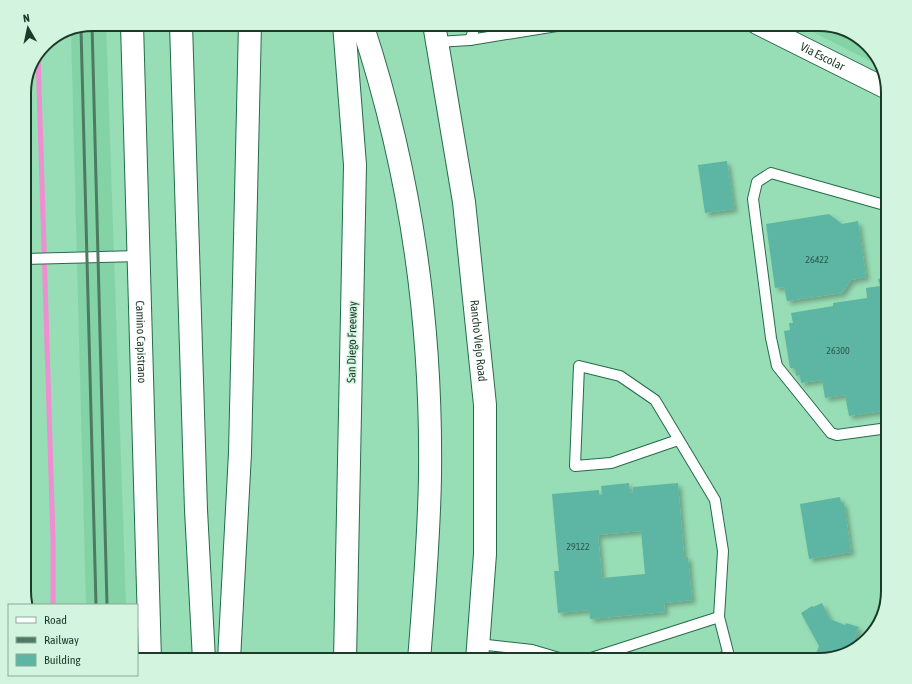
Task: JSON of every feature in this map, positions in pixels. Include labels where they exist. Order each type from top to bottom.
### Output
[{"type":"main road","name":"Camino Capistrano","points":[[132,31],[150,653]]},
{"type":"main road","points":[[181,31],[196,502],[204,653]]},
{"type":"main road","points":[[229,653],[240,453],[250,31]]},
{"type":"main road","name":"San Diego Freeway","points":[[345,31],[355,165],[346,653]]},
{"type":"main road","points":[[364,31],[380,78],[400,164],[420,280],[428,384],[430,475],[427,564],[420,653]]},
{"type":"main road","name":"Rancho Viejo Road","points":[[436,33],[464,202],[485,405],[485,554],[477,652]]},
{"type":"street","name":"Via Escolar","points":[[771,31],[880,86]]},
{"type":"lane","points":[[470,40],[473,31]]},
{"type":"lane","points":[[436,33],[470,40],[526,31]]},
{"type":"lane","points":[[881,204],[771,173],[757,182],[753,199],[771,338],[777,366],[831,433],[837,435],[881,429]]},
{"type":"lane","points":[[31,259],[139,256]]},
{"type":"lane","points":[[678,440],[611,463],[575,466],[579,366],[620,376],[655,400],[715,500],[723,551],[719,617],[727,653]]},
{"type":"lane","points":[[607,653],[719,617]]},
{"type":"lane","points":[[477,652],[532,650],[542,653]]},
{"type":"shaded area","points":[[106,31],[126,604],[86,604],[71,35],[81,32]]},
{"type":"shaded area","points":[[811,31],[831,32],[846,37],[863,49],[873,62]]},
{"type":"building","points":[[727,161],[734,209],[705,213],[698,165]]},
{"type":"building","points":[[829,214],[842,224],[858,221],[866,277],[851,280],[842,293],[787,301],[784,287],[775,288],[766,224]]},
{"type":"building","points":[[881,278],[881,411],[849,416],[845,395],[825,398],[822,380],[801,383],[800,375],[796,376],[795,368],[790,368],[784,331],[790,330],[789,323],[793,323],[791,313],[833,306],[833,303],[867,298],[866,288],[880,286],[878,279]]},
{"type":"building","points":[[629,483],[630,493],[633,492],[633,487],[678,483],[684,557],[688,557],[692,600],[664,603],[665,612],[590,619],[589,610],[558,613],[554,571],[559,571],[552,494],[599,490],[599,495],[602,495],[601,486]],"holes":[[[641,531],[645,574],[602,578],[598,535]]]},
{"type":"building","points":[[840,497],[841,503],[844,503],[851,552],[809,559],[800,504]]},
{"type":"building","points":[[822,603],[830,619],[845,625],[846,623],[859,627],[853,643],[835,651],[816,653],[819,646],[801,613],[812,606],[813,607]]},
{"type":"waterway","points":[[38,64],[53,539],[53,604]]},
{"type":"railway","points":[[92,31],[107,604]]},
{"type":"railway","points":[[81,32],[96,604]]}]
